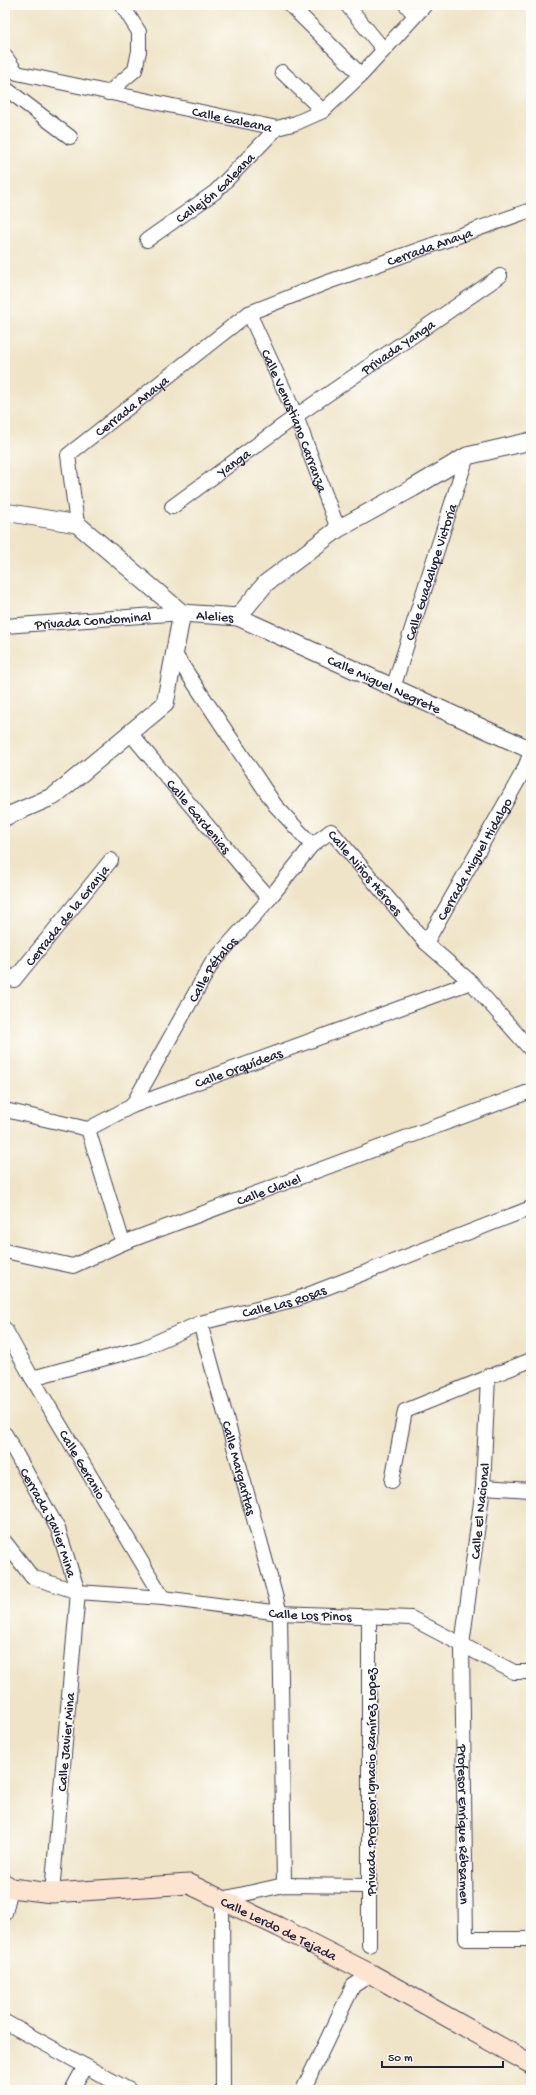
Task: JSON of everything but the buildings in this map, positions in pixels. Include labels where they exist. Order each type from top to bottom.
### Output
[{"type":"main road","name":"Calle Lerdo de Tejada","points":[[8,1886],[52,1892],[189,1884],[371,1974],[531,2064]]},
{"type":"street","points":[[108,93],[135,70],[139,51],[139,32],[122,5]]},
{"type":"street","points":[[290,5],[361,75]]},
{"type":"street","points":[[347,5],[384,50]]},
{"type":"street","name":"Calle Galeana","points":[[17,73],[277,128],[296,123],[323,111],[361,75],[384,50],[410,10],[426,5]]},
{"type":"street","points":[[5,56],[17,73],[5,83]]},
{"type":"street","points":[[282,72],[323,111]]},
{"type":"street","points":[[5,88],[70,137]]},
{"type":"street","name":"Callejón Galeana","points":[[147,240],[215,192],[277,128]]},
{"type":"street","name":"Cerrada Anaya","points":[[77,524],[68,455],[249,314],[328,282],[531,210]]},
{"type":"street","name":"Privada Yanga","points":[[296,416],[500,276]]},
{"type":"street","name":"Calle Venustiano Carranza","points":[[249,314],[296,416],[338,529]]},
{"type":"street","name":"Yanga","points":[[172,507],[296,416]]},
{"type":"street","name":"Alelies","points":[[5,817],[54,796],[165,704],[182,613],[238,617],[266,583],[338,529],[413,488],[467,456],[531,441]]},
{"type":"street","name":"Calle Guadalupe Victoria","points":[[394,688],[467,456]]},
{"type":"street","points":[[5,512],[77,524],[182,613]]},
{"type":"street","name":"Privada Condominal","points":[[5,626],[182,613]]},
{"type":"street","name":"Calle Miguel Negrete","points":[[238,617],[531,751]]},
{"type":"street","name":"Calle Niños Héroes","points":[[174,653],[275,806],[312,845],[331,830],[426,943],[471,982],[531,1050]]},
{"type":"street","name":"Calle Gardenias","points":[[130,733],[269,899]]},
{"type":"street","name":"Cerrada Miguel Hidalgo","points":[[426,943],[524,770],[531,751]]},
{"type":"street","name":"Calle Pétalos","points":[[132,1106],[212,963],[269,899],[312,845]]},
{"type":"street","name":"Cerrada de la Granja","points":[[5,973],[14,980],[111,860]]},
{"type":"street","name":"Calle Orquídeas","points":[[88,1129],[132,1106],[471,982]]},
{"type":"street","name":"Calle Clavel","points":[[5,1251],[73,1266],[123,1243],[531,1092]]},
{"type":"street","points":[[5,1110],[88,1129],[123,1243]]},
{"type":"street","name":"Calle Las Rosas","points":[[32,1378],[143,1348],[200,1323],[298,1299],[531,1208]]},
{"type":"street","name":"Calle Margaritas","points":[[200,1323],[280,1613],[284,1885]]},
{"type":"street","name":"Calle Geranio","points":[[5,1329],[32,1378],[163,1598]]},
{"type":"street","points":[[392,1481],[405,1411],[488,1376],[531,1360]]},
{"type":"street","name":"Calle El Nacional","points":[[462,1645],[483,1487],[488,1376]]},
{"type":"street","name":"Cerrada Javier Mina","points":[[5,1434],[58,1529],[78,1592]]},
{"type":"street","points":[[483,1487],[531,1490]]},
{"type":"street","name":"Calle Los Pinos","points":[[5,1542],[32,1577],[78,1592],[163,1598],[280,1613],[369,1618],[411,1618],[514,1672],[531,1672]]},
{"type":"street","name":"Calle Javier Mina","points":[[52,1892],[78,1592]]},
{"type":"street","name":"Privada Profesor Ignacio Ramírez Lopez","points":[[369,1618],[369,1946]]},
{"type":"street","name":"Profesor Enrique Rébsamen","points":[[462,1645],[466,1939],[531,1939]]},
{"type":"street","points":[[223,2090],[222,1899],[284,1885],[370,1886]]},
{"type":"street","points":[[5,1913],[8,1886]]},
{"type":"street","points":[[303,2090],[353,1986],[371,1974]]},
{"type":"street","points":[[7,2026],[129,2090]]},
{"type":"street","points":[[72,2090],[85,2066]]}]
